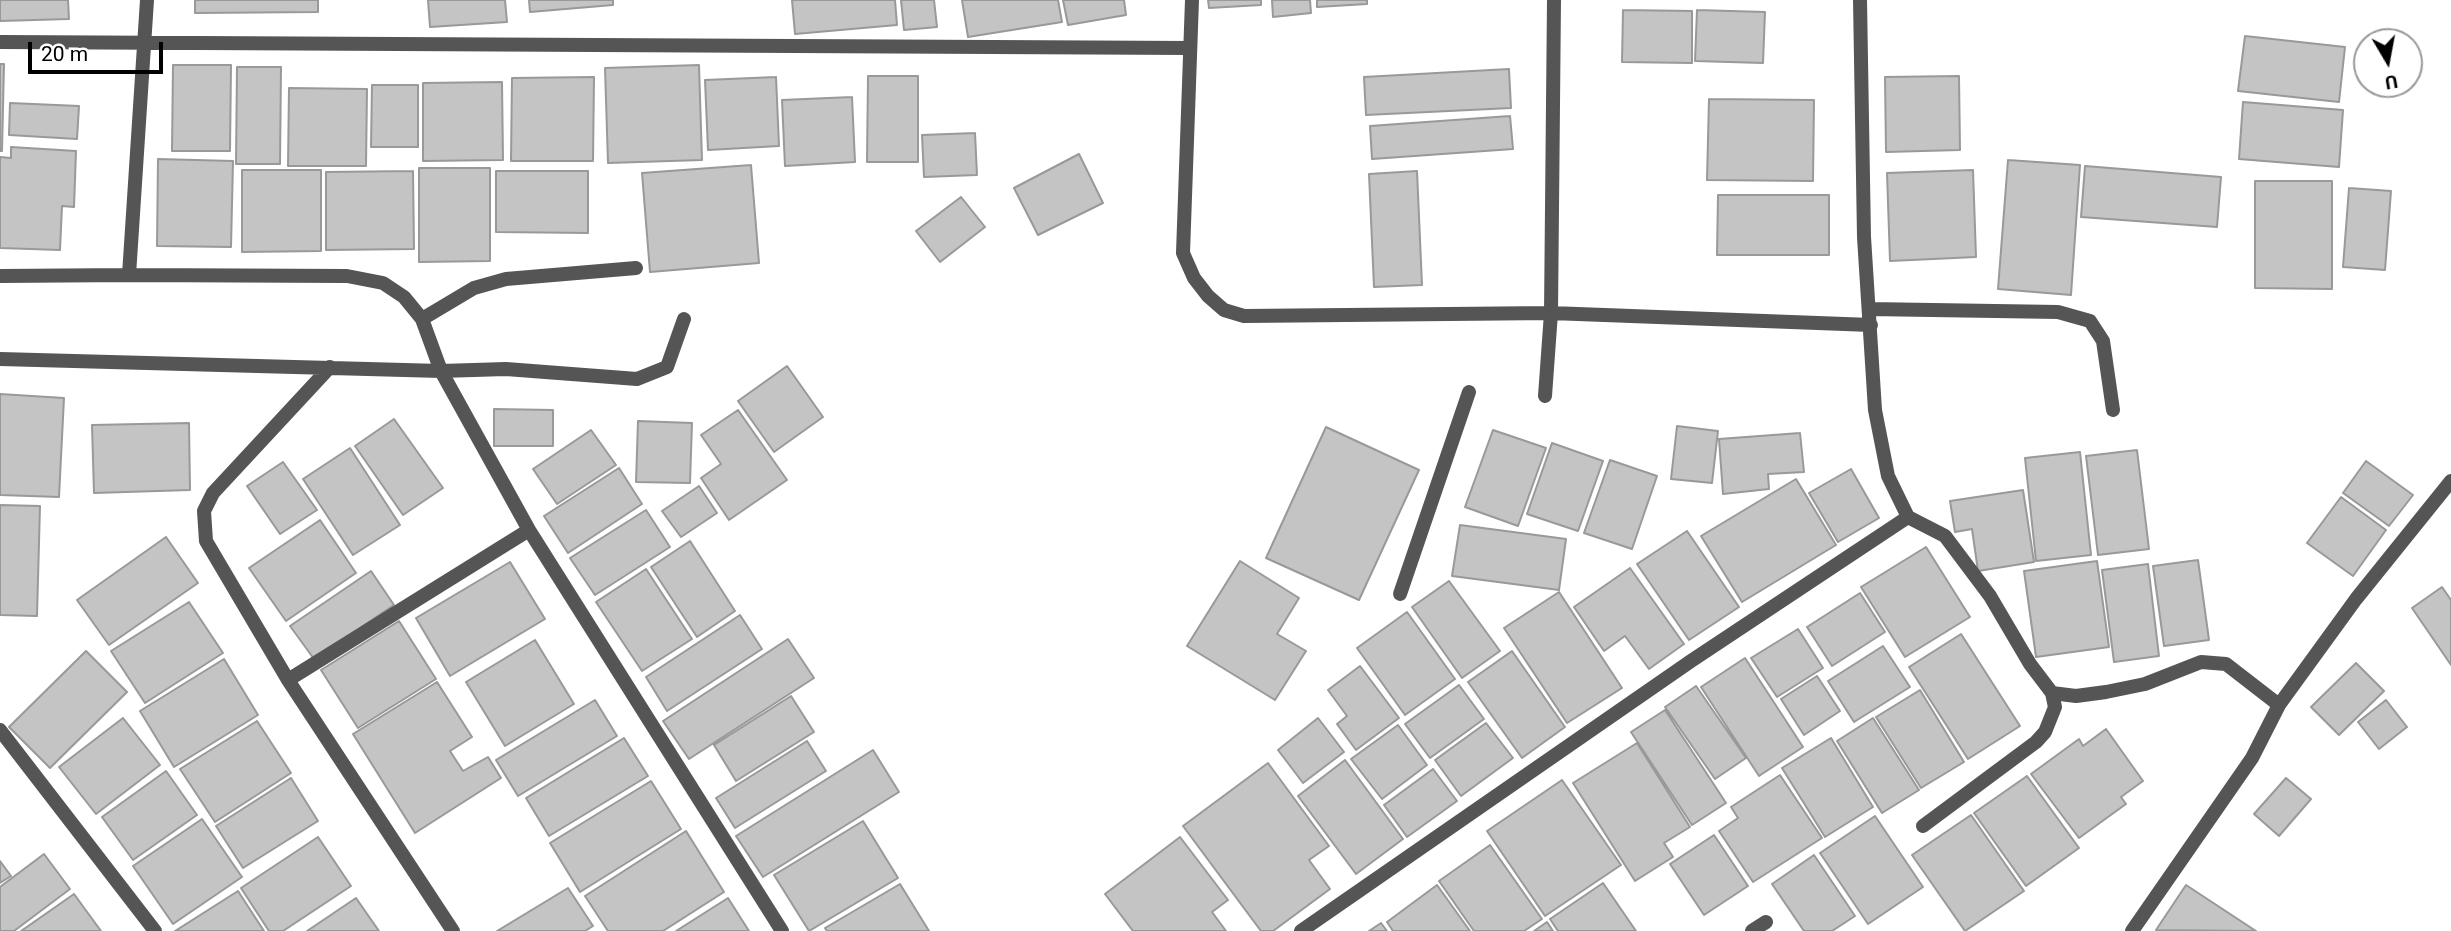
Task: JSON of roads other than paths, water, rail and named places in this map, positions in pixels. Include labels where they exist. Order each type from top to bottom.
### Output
[{"type":"street","points":[[129,275],[147,0]]},
{"type":"street","points":[[1192,0],[1183,253],[1194,278],[1224,310],[1244,316],[1551,313],[1871,325]]},
{"type":"street","points":[[1545,396],[1551,313],[1554,0]]},
{"type":"street","points":[[1860,0],[1861,171],[1869,309],[1875,410],[1888,477],[1908,517],[1945,536],[1990,596],[2030,664],[2052,693],[2055,707],[2045,732],[2036,742],[1923,826]]},
{"type":"street","points":[[0,42],[1190,48]]},
{"type":"street","points":[[422,319],[474,288],[506,279],[636,268]]},
{"type":"street","points":[[0,276],[347,276],[383,283],[394,289],[422,319],[441,371],[529,530],[782,931]]},
{"type":"street","points":[[1869,309],[2059,312],[2090,321],[2103,341],[2113,410]]},
{"type":"street","points":[[0,359],[441,371],[506,369],[637,379],[667,367],[684,320]]},
{"type":"street","points":[[330,367],[212,493],[204,511],[206,541],[288,680],[453,931]]},
{"type":"street","points":[[1399,594],[1469,392]]},
{"type":"street","points":[[2132,931],[2252,758],[2279,705],[2356,599],[2451,481]]},
{"type":"street","points":[[1301,931],[1691,661],[1908,517]]},
{"type":"street","points":[[288,680],[529,530]]},
{"type":"street","points":[[2052,693],[2076,696],[2119,690],[2166,677],[2201,662],[2226,664],[2279,705]]},
{"type":"street","points":[[0,730],[155,931]]},
{"type":"street","points":[[1752,931],[1766,922]]}]
